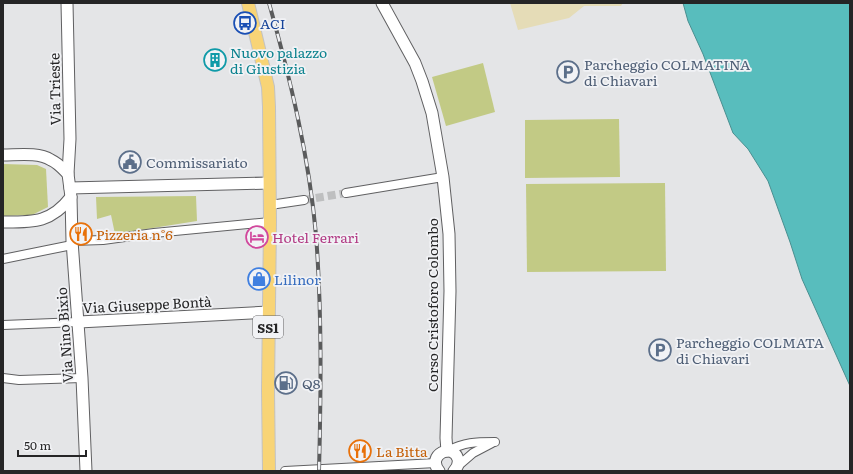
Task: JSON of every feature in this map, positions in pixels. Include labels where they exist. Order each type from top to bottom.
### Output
[{"type":"main road","name":"SS1","points":[[248,3],[268,88],[269,107],[269,471]]},
{"type":"street","name":"Via Trieste","points":[[67,3],[70,139],[68,174],[71,193]]},
{"type":"street","name":"Corso Cristoforo Colombo","points":[[382,3],[415,63],[422,81],[432,113],[443,177],[449,234],[447,451]]},
{"type":"street","points":[[3,155],[32,155],[50,159],[68,174]]},
{"type":"street","points":[[346,193],[443,177]]},
{"type":"street","points":[[3,222],[33,222],[53,214],[66,204],[71,193],[270,183]]},
{"type":"street","name":"Via Nino Bixio","points":[[71,193],[72,243],[79,322],[86,471]]},
{"type":"street","points":[[270,205],[304,200]]},
{"type":"street","points":[[3,259],[72,243],[154,233],[270,222]]},
{"type":"street","name":"Via Giuseppe Bontà","points":[[3,325],[268,312]]},
{"type":"street","points":[[3,378],[19,380],[82,378]]},
{"type":"street","points":[[285,471],[437,467],[438,456],[443,451],[447,451],[468,443],[495,442],[473,453],[456,468]]},
{"type":"street","points":[[447,451],[454,453],[456,456],[458,462],[456,468]]},
{"type":"green space","points":[[483,63],[495,112],[446,126],[432,77]]},
{"type":"green space","points":[[619,119],[620,177],[525,178],[525,120]]},
{"type":"green space","points":[[3,164],[37,165],[46,169],[48,207],[32,215],[3,216]]},
{"type":"green space","points":[[665,183],[666,271],[527,272],[526,184]]},
{"type":"green space","points":[[196,196],[197,221],[115,234],[111,215],[97,219],[96,197]]},
{"type":"sand","points":[[510,3],[623,3],[621,6],[584,6],[569,18],[518,30]]},
{"type":"water","points":[[683,3],[850,3],[850,386],[802,279],[768,181],[748,149],[733,133],[703,54],[688,21]]},
{"type":"tunnel","points":[[304,200],[346,193]]},
{"type":"railway","points":[[269,3],[298,118],[313,205],[319,294],[319,471]]},
{"type":"place","name":"ACI","points":[[245,23]]},
{"type":"place","name":"Nuovo palazzo di Giustizia","points":[[215,60]]},
{"type":"place","name":"Parcheggio COLMATINA di Chiavari","points":[[568,72]]},
{"type":"place","name":"Commissariato","points":[[130,162]]},
{"type":"place","name":"Pizzeria n°6","points":[[81,234]]},
{"type":"place","name":"Hotel Ferrari","points":[[257,237]]},
{"type":"place","name":"Lilinor","points":[[259,279]]},
{"type":"place","name":"Parcheggio COLMATA di Chiavari","points":[[660,350]]},
{"type":"place","name":"Q8","points":[[286,383]]},
{"type":"place","name":"La Bitta","points":[[360,451]]}]
